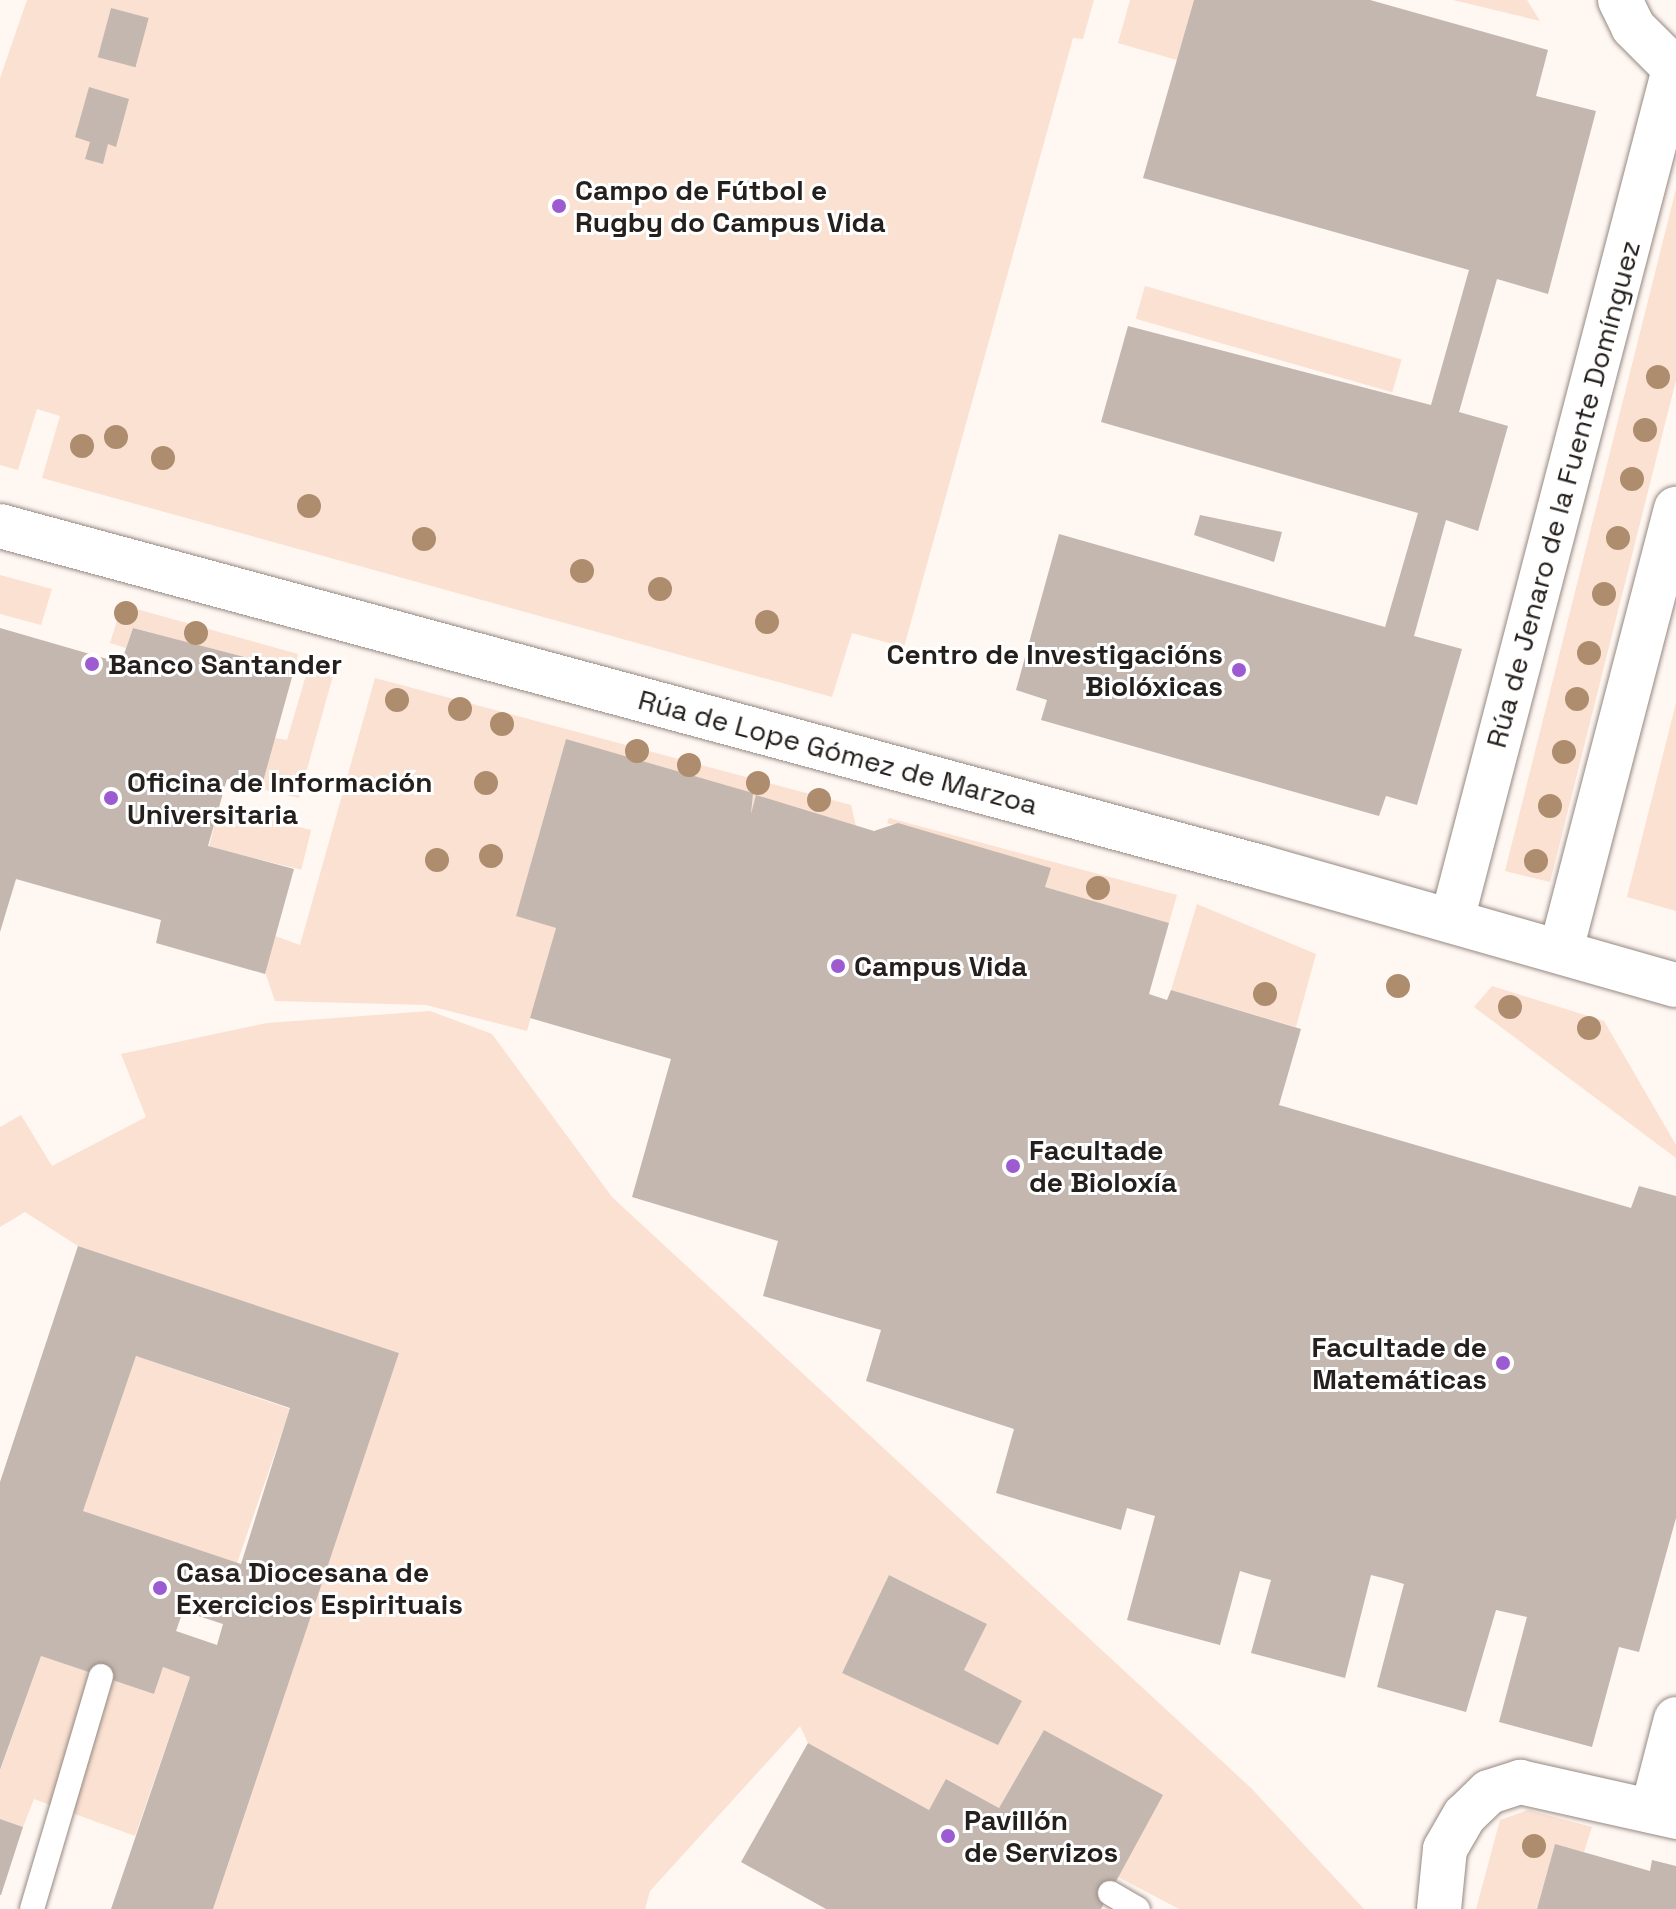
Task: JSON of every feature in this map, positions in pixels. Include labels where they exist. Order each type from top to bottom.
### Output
[{"type":"street","points":[[1620,0],[1633,27],[1675,69]]},
{"type":"street","name":"Rúa de Jenaro de la Fuente Domínguez","points":[[1452,920],[1675,69]]},
{"type":"street","points":[[1561,950],[1676,509]]},
{"type":"street","name":"Rúa de Lope Gómez de Marzoa","points":[[0,526],[1452,920],[1676,986]]},
{"type":"street","points":[[1439,1909],[1445,1849],[1465,1815],[1489,1792],[1520,1782],[1664,1814],[1676,1719]]},
{"type":"lane","points":[[32,1909],[101,1676]]},
{"type":"lane","points":[[1110,1893],[1138,1909]]},
{"type":"shaded area","name":"Campo de Fútbol e Rugby do Campus Vida","points":[[27,0],[1094,0],[1083,39],[1073,38],[904,647],[852,633],[832,697],[42,478],[60,416],[37,409],[18,470],[0,465],[0,78]]},
{"type":"shaded area","points":[[1130,0],[1194,0],[1177,60],[1118,43]]},
{"type":"shaded area","points":[[1453,0],[1527,0],[1540,21]]},
{"type":"shaded area","points":[[1676,189],[1676,380],[1550,882],[1505,871]]},
{"type":"shaded area","points":[[1145,286],[1402,360],[1392,392],[1136,319]]},
{"type":"shaded area","points":[[0,575],[52,589],[41,625],[0,614]]},
{"type":"shaded area","points":[[122,605],[298,654],[294,670],[133,628],[126,648],[110,643]]},
{"type":"shaded area","points":[[311,658],[336,665],[299,798],[261,789],[275,738],[287,740]]},
{"type":"shaded area","points":[[375,678],[851,805],[856,826],[751,814],[752,793],[566,739],[516,916],[556,928],[527,1031],[426,1005],[275,1001],[265,972],[275,936],[300,945]]},
{"type":"shaded area","points":[[1676,703],[1676,911],[1627,897]]},
{"type":"shaded area","points":[[219,807],[311,830],[301,870],[209,847]]},
{"type":"shaded area","points":[[889,818],[1177,895],[1169,923],[1045,887],[1050,868],[887,823]]},
{"type":"shaded area","points":[[1197,904],[1316,954],[1296,1027],[1171,990]]},
{"type":"shaded area","points":[[1492,986],[1604,1021],[1676,1145],[1676,1158],[1474,1007]]},
{"type":"shaded area","points":[[430,1011],[492,1034],[612,1197],[1251,1788],[1364,1909],[1179,1909],[1118,1877],[1162,1795],[1044,1730],[999,1808],[947,1779],[929,1810],[808,1743],[800,1726],[650,1891],[645,1909],[213,1909],[399,1353],[78,1246],[25,1212],[0,1227],[0,1127],[21,1115],[52,1166],[146,1117],[121,1054],[267,1023]],"holes":[[[889,1575],[987,1624],[964,1670],[1022,1701],[998,1744],[842,1673]]]},
{"type":"shaded area","points":[[136,1356],[290,1409],[237,1564],[83,1511]]},
{"type":"shaded area","points":[[41,1656],[154,1694],[163,1667],[190,1677],[135,1836],[34,1799],[23,1827],[0,1819],[0,1771]]},
{"type":"shaded area","points":[[1528,1810],[1592,1827],[1584,1852],[1555,1845],[1537,1909],[1476,1909],[1500,1820]]},
{"type":"building","points":[[1194,0],[1370,0],[1548,50],[1536,96],[1596,111],[1548,294],[1497,279],[1459,412],[1508,426],[1478,531],[1446,520],[1414,636],[1462,649],[1417,805],[1386,796],[1379,816],[1041,720],[1047,700],[1016,690],[1059,534],[1385,627],[1418,513],[1101,422],[1128,326],[1431,405],[1469,270],[1143,178]]},
{"type":"building","points":[[111,8],[149,18],[135,67],[98,57]]},
{"type":"building","points":[[89,87],[129,99],[116,147],[108,144],[103,164],[85,159],[90,142],[75,137]]},
{"type":"building","points":[[1200,515],[1282,532],[1274,562],[1194,535]]},
{"type":"building","name":"Oficina de Información Universitaria","points":[[0,628],[121,663],[133,628],[294,670],[261,789],[227,779],[208,846],[294,869],[265,974],[156,943],[161,920],[16,879],[0,932]]},
{"type":"building","name":"Facultade de Bioloxía","points":[[566,739],[753,793],[751,814],[756,795],[874,831],[898,823],[1051,868],[1045,887],[1169,923],[1149,994],[1167,1000],[1171,990],[1301,1029],[1279,1105],[1631,1208],[1639,1186],[1676,1196],[1676,1518],[1639,1652],[1619,1647],[1592,1747],[1499,1722],[1527,1617],[1496,1610],[1466,1712],[1377,1687],[1404,1584],[1387,1579],[1371,1575],[1345,1678],[1251,1653],[1271,1580],[1240,1571],[1220,1645],[1127,1620],[1155,1516],[1127,1508],[1121,1530],[996,1493],[1014,1429],[866,1381],[881,1330],[763,1296],[778,1241],[632,1197],[671,1059],[530,1018],[556,928],[516,916]]},
{"type":"building","name":"Casa Diocesana de Exercicios Espirituais","points":[[78,1246],[399,1353],[213,1909],[111,1909],[190,1677],[163,1667],[154,1694],[41,1656],[0,1770],[0,1482]],"holes":[[[136,1356],[290,1408],[241,1564],[83,1511]],[[183,1611],[223,1624],[217,1645],[176,1631]]]},
{"type":"building","points":[[889,1575],[987,1624],[964,1670],[1022,1701],[998,1745],[842,1673]]},
{"type":"building","name":"Pavillón de Servizos","points":[[1044,1730],[1163,1795],[1101,1909],[826,1909],[741,1862],[808,1743],[929,1810],[946,1779],[999,1808]]},
{"type":"building","points":[[0,1819],[23,1827],[1,1895],[0,1895]]},
{"type":"building","points":[[1555,1844],[1650,1871],[1652,1860],[1676,1866],[1676,1909],[1537,1909]]},
{"type":"place","name":"Campo de Fútbol e Rugby do Campus Vida","points":[[559,206]]},
{"type":"place","name":"Banco Santander","points":[[92,664]]},
{"type":"place","name":"Centro de Investigacións Biolóxicas","points":[[1239,670]]},
{"type":"place","name":"Oficina de Información Universitaria","points":[[111,798]]},
{"type":"place","name":"Campus Vida","points":[[838,966]]},
{"type":"place","name":"Facultade de Bioloxía","points":[[1013,1166]]},
{"type":"place","name":"Facultade de Matemáticas","points":[[1503,1363]]},
{"type":"place","name":"Casa Diocesana de Exercicios Espirituais","points":[[160,1588]]},
{"type":"place","name":"Pavillón de Servizos","points":[[948,1836]]}]
